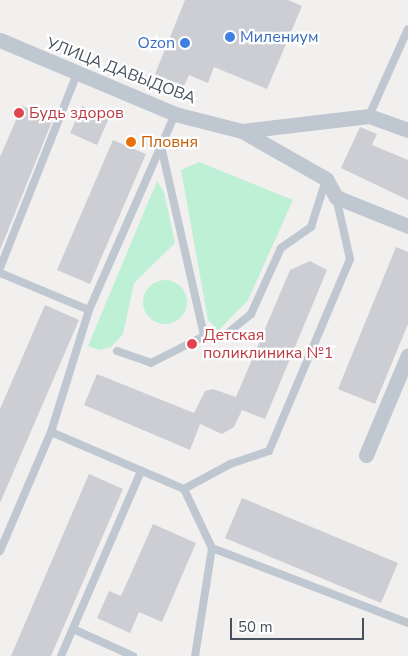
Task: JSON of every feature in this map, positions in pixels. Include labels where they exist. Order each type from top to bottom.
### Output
[{"type":"street","points":[[0,27],[16,50]]},
{"type":"street","name":"УЛИЦА ДАВЫДОВА","points":[[0,40],[16,50],[175,114],[242,131],[369,116],[408,130]]},
{"type":"street","points":[[242,131],[326,179],[336,197],[408,226]]},
{"type":"street","points":[[366,455],[408,355]]},
{"type":"lane","points":[[369,116],[408,29]]},
{"type":"lane","points":[[0,268],[77,74]]},
{"type":"lane","points":[[0,551],[51,432],[89,310],[175,114]]},
{"type":"lane","points":[[161,146],[204,336]]},
{"type":"lane","points":[[117,351],[151,363],[204,336],[224,336],[251,314],[281,248],[311,227],[326,179]]},
{"type":"lane","points":[[184,489],[230,464],[268,451],[350,259],[336,197]]},
{"type":"lane","points":[[0,273],[89,310]]},
{"type":"lane","points":[[51,432],[184,489],[212,548],[195,656]]},
{"type":"lane","points":[[61,656],[142,471]]},
{"type":"lane","points":[[212,548],[408,623]]},
{"type":"lane","points":[[73,629],[133,656]]},
{"type":"green space","points":[[199,162],[293,200],[248,300],[218,331],[208,320],[181,170]]},
{"type":"green space","points":[[157,181],[164,192],[175,243],[134,283],[123,334],[111,347],[99,350],[88,346]]},
{"type":"green space","points":[[165,280],[177,284],[183,290],[187,302],[183,314],[177,320],[165,324],[153,320],[147,314],[143,302],[147,290],[153,284]]},
{"type":"building","name":"Милениум","points":[[185,0],[288,0],[302,6],[267,89],[214,67],[208,83],[189,75],[184,86],[155,74]]},
{"type":"building","points":[[22,106],[53,119],[0,250],[0,157]]},
{"type":"building","points":[[82,106],[109,118],[97,145],[70,133]]},
{"type":"building","points":[[360,127],[377,134],[372,145],[408,160],[408,200],[341,168]]},
{"type":"building","points":[[113,140],[146,154],[90,284],[57,270]]},
{"type":"building","points":[[396,247],[408,252],[408,324],[375,404],[338,389]]},
{"type":"building","points":[[310,261],[327,270],[265,419],[242,410],[234,427],[222,434],[200,424],[190,450],[84,405],[97,374],[194,413],[205,391],[213,389],[236,397],[290,270]]},
{"type":"building","points":[[45,305],[79,320],[0,503],[0,409]]},
{"type":"building","points":[[89,474],[123,489],[51,656],[11,656]]},
{"type":"building","points":[[242,498],[398,563],[381,603],[225,538]]},
{"type":"building","points":[[153,524],[196,543],[162,622],[139,612],[130,633],[97,618],[109,591],[121,596]]},
{"type":"place","name":"Милениум","points":[[230,37]]},
{"type":"place","name":"Ozon","points":[[185,43]]},
{"type":"place","name":"Будь здоров","points":[[19,113]]},
{"type":"place","name":"Пловня","points":[[131,142]]},
{"type":"place","name":"Детская поликлиника №1","points":[[192,344]]}]
